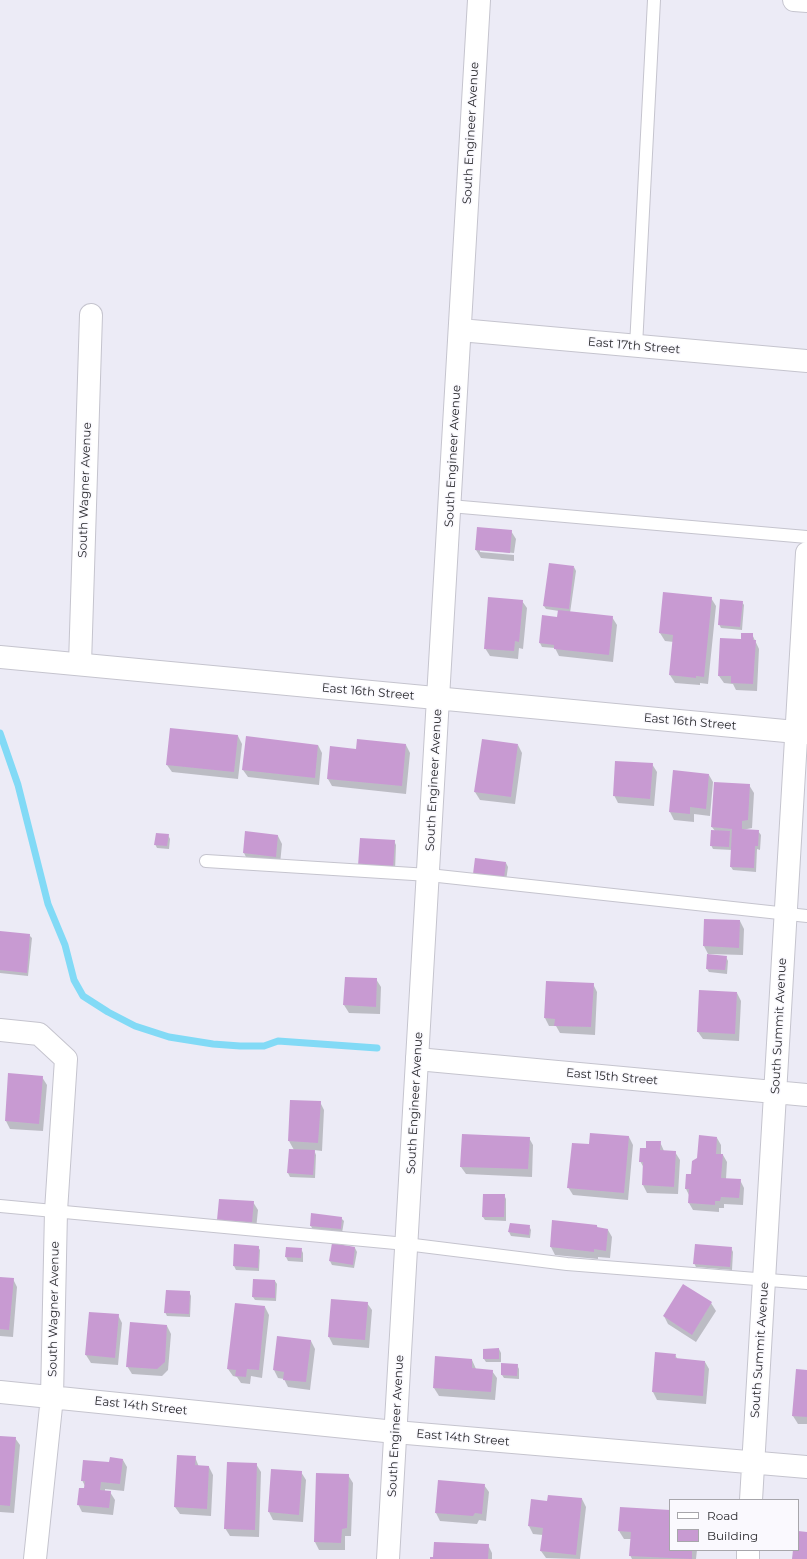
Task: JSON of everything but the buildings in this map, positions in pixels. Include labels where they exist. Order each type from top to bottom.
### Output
[{"type":"street","name":"South Engineer Avenue","points":[[388,1559],[479,0]]},
{"type":"street","points":[[794,0],[807,1]]},
{"type":"street","name":"South Wagner Avenue","points":[[80,664],[91,315]]},
{"type":"street","name":"East 17th Street","points":[[460,330],[807,362]]},
{"type":"street","name":"South Summit Avenue","points":[[751,1499],[785,915],[802,732],[807,553]]},
{"type":"street","name":"East 16th Street","points":[[0,657],[802,732]]},
{"type":"street","name":"South Wagner Avenue","points":[[0,1030],[40,1034],[66,1060],[56,1211],[52,1397],[35,1559]]},
{"type":"street","name":"East 15th Street","points":[[417,1059],[807,1095]]},
{"type":"street","name":"East 14th Street","points":[[0,1392],[395,1432],[753,1461],[807,1467]]},
{"type":"lane","points":[[636,346],[654,0]]},
{"type":"lane","points":[[450,506],[807,537]]},
{"type":"lane","points":[[206,861],[429,875],[785,915],[807,916]]},
{"type":"lane","points":[[0,1206],[406,1244],[566,1264],[807,1283]]},
{"type":"waterway","points":[[0,733],[18,785],[48,904],[65,945],[74,980],[83,996],[108,1012],[135,1026],[169,1037],[213,1044],[240,1046],[264,1046],[278,1041],[377,1048]]}]
